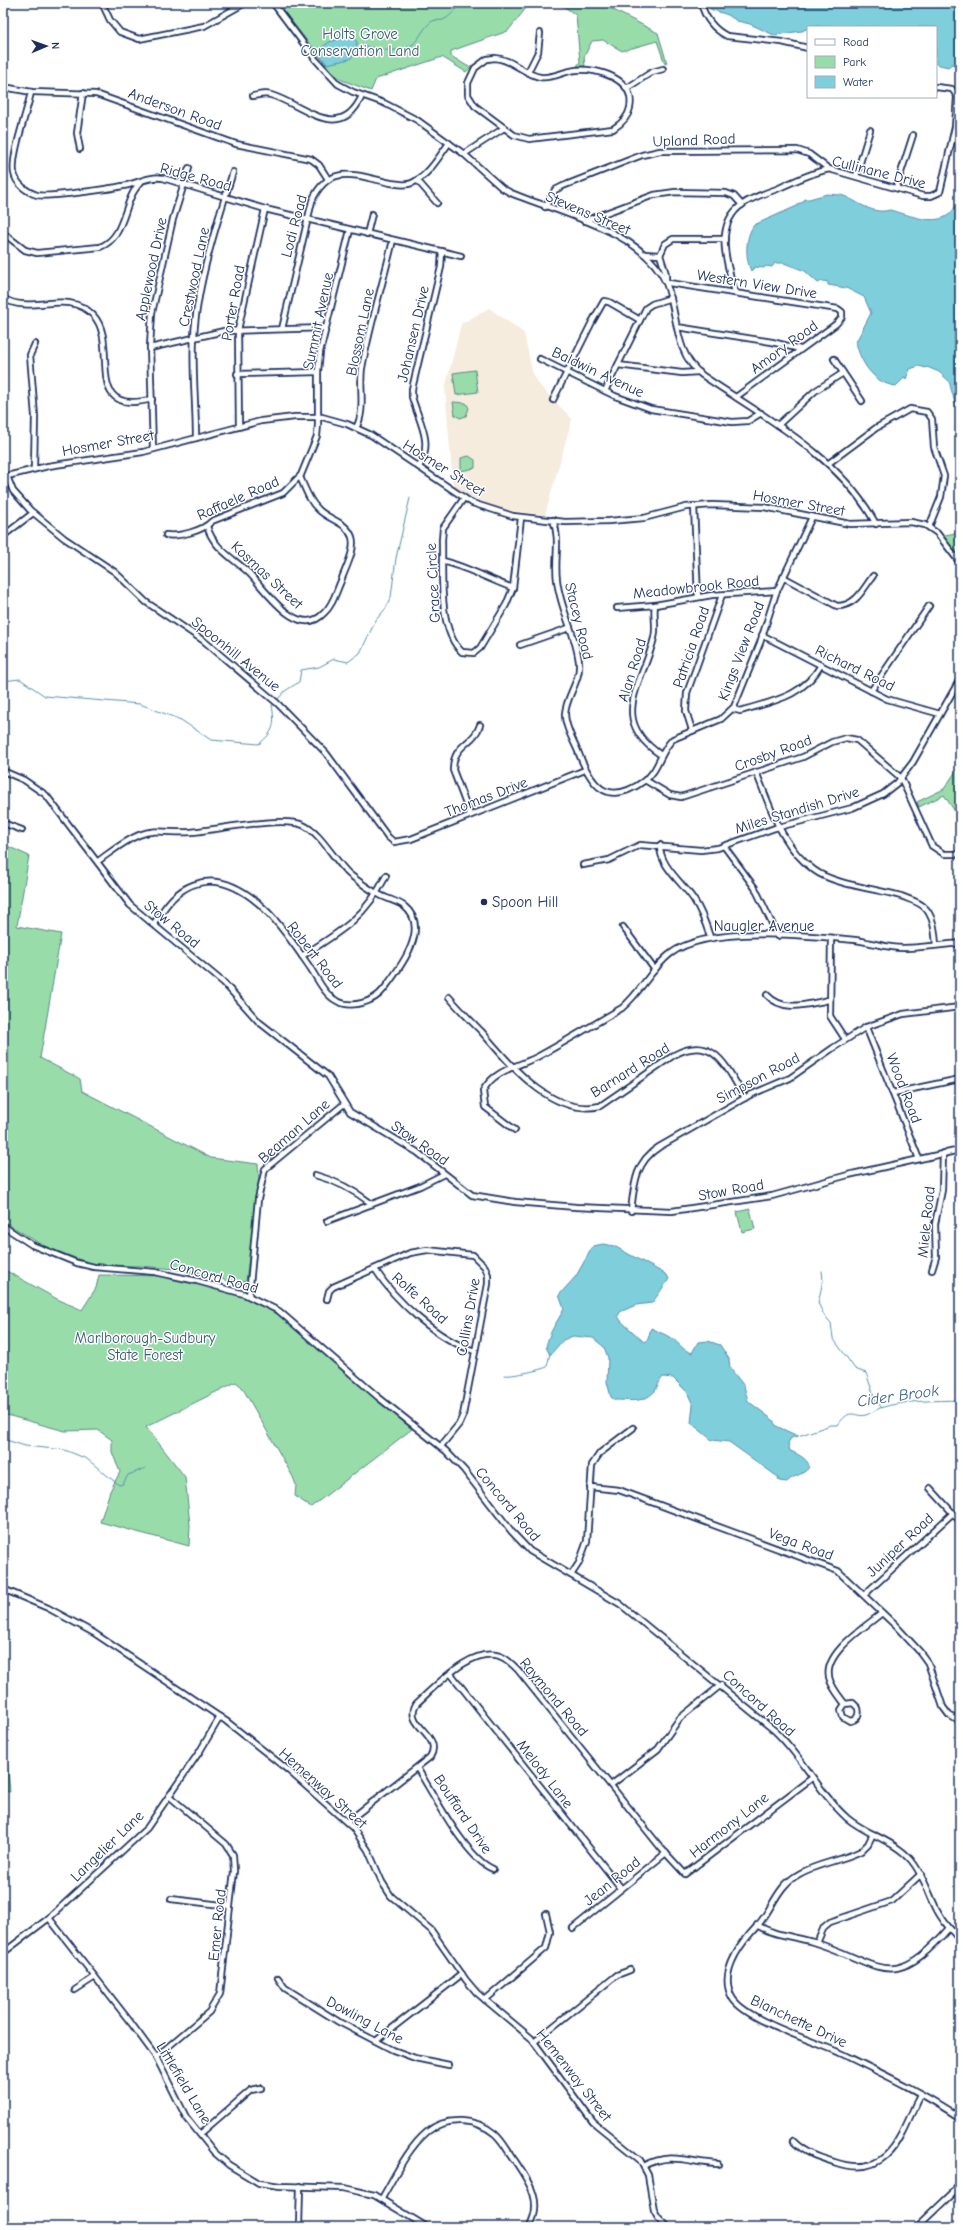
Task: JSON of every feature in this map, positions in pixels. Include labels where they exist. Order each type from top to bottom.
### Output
[{"type":"street","points":[[102,3],[110,20],[120,32],[139,39],[204,26],[245,3]]},
{"type":"street","name":"Stevens Street","points":[[273,3],[332,79],[344,89],[405,113],[464,154],[502,188],[545,207],[584,221],[628,242],[644,254],[666,282],[685,356],[699,372],[761,413],[828,463],[859,498],[876,524]]},
{"type":"street","points":[[701,3],[708,21],[719,32],[727,36],[782,42],[807,48]]},
{"type":"street","points":[[528,72],[538,52],[540,32]]},
{"type":"street","points":[[495,58],[544,77],[574,70],[598,71],[613,78],[627,88],[630,99],[629,111],[623,122],[613,129],[529,139],[522,138],[504,128],[475,106],[471,101],[467,90],[470,76],[481,62],[495,58]]},
{"type":"street","points":[[627,88],[652,72],[663,69]]},
{"type":"street","name":"Anderson Road","points":[[3,86],[31,92],[83,93],[110,98],[192,130],[236,144],[311,159],[319,165],[328,179]]},
{"type":"street","name":"Cullinane Drive","points":[[735,292],[726,264],[725,239],[728,221],[742,205],[815,172],[829,169],[927,196],[937,194],[942,190],[953,138],[957,96],[952,89],[937,87]]},
{"type":"street","name":"Ridge Road","points":[[31,92],[14,166],[16,179],[25,190],[38,195],[127,185],[156,177],[183,183],[265,209],[461,256]]},
{"type":"street","points":[[80,149],[77,133],[83,93]]},
{"type":"street","points":[[253,96],[270,95],[309,113],[335,120],[350,114],[357,107],[362,96]]},
{"type":"street","points":[[464,154],[504,128]]},
{"type":"street","points":[[856,176],[870,130]]},
{"type":"street","points":[[896,188],[913,135]]},
{"type":"street","points":[[328,179],[340,175],[348,175],[400,185],[411,184],[425,174],[449,143]]},
{"type":"street","name":"Upland Road","points":[[545,207],[555,190],[563,186],[642,155],[660,151],[804,151],[829,169]]},
{"type":"street","name":"Applewood Drive","points":[[153,449],[150,348],[152,314],[183,183],[189,168]]},
{"type":"street","name":"Crestwood Lane","points":[[196,438],[194,336],[203,284],[225,197],[233,172]]},
{"type":"street","name":"Lodi Road","points":[[282,329],[316,191],[320,184],[328,179]]},
{"type":"street","points":[[3,233],[25,250],[37,253],[100,248],[107,245],[116,236],[130,195],[142,180]]},
{"type":"street","points":[[417,180],[436,203]]},
{"type":"street","points":[[584,221],[666,192],[726,193],[734,196],[742,205]]},
{"type":"street","name":"Porter Road","points":[[239,426],[237,374],[238,330],[265,209]]},
{"type":"street","points":[[367,234],[372,214]]},
{"type":"street","name":"Summit Avenue","points":[[318,417],[318,372],[325,328],[350,230]]},
{"type":"street","points":[[666,282],[666,274],[660,255],[665,244],[673,239],[725,239]]},
{"type":"street","name":"Blossom Lane","points":[[356,428],[361,418],[360,388],[363,363],[392,240]]},
{"type":"street","name":"Johansen Drive","points":[[419,467],[425,456],[427,448],[413,402],[412,389],[441,267],[442,251]]},
{"type":"street","points":[[644,254],[660,255]]},
{"type":"street","name":"Western View Drive","points":[[666,282],[838,309],[842,313]]},
{"type":"street","points":[[3,298],[21,304],[68,301],[86,308],[99,324],[102,335],[107,380],[109,389],[115,398],[130,403],[152,399]]},
{"type":"street","points":[[605,391],[646,308],[652,304],[671,298]]},
{"type":"street","points":[[553,400],[604,302],[609,302],[640,320]]},
{"type":"street","name":"Amory Road","points":[[736,397],[836,324],[842,317],[842,313]]},
{"type":"street","points":[[677,326],[772,342],[800,349]]},
{"type":"street","points":[[150,348],[194,336],[238,330],[325,328]]},
{"type":"street","points":[[34,468],[35,416],[30,355],[35,344]]},
{"type":"street","name":"Baldwin Avenue","points":[[540,359],[632,404],[690,417],[743,421],[748,421],[761,413]]},
{"type":"street","points":[[834,359],[862,401]]},
{"type":"street","points":[[618,365],[682,373],[699,372]]},
{"type":"street","points":[[237,374],[318,372]]},
{"type":"street","points":[[778,425],[815,391],[843,373]]},
{"type":"street","points":[[828,463],[876,428],[910,409],[927,412],[932,419],[934,447],[944,476],[941,497],[929,527]]},
{"type":"street","name":"Hosmer Street","points":[[5,477],[34,468],[117,457],[239,426],[287,417],[318,417],[334,420],[371,435],[464,498],[497,512],[521,518],[583,522],[631,519],[694,506],[756,507],[850,524],[911,522],[929,527],[940,536],[960,563]]},
{"type":"street","name":"Raffaele Road","points":[[166,535],[173,536],[207,526],[212,521],[282,493],[300,477],[317,436],[318,417]]},
{"type":"street","name":"Spoonhill Avenue","points":[[5,477],[12,491],[33,513],[71,543],[115,572],[146,602],[204,640],[274,700],[326,753],[388,837],[394,842]]},
{"type":"street","name":"Kosmas Street","points":[[207,526],[214,543],[248,572],[284,611],[301,621],[316,619],[324,614],[334,597],[351,552],[353,540],[349,531],[343,524],[317,509],[300,477]]},
{"type":"street","name":"Grace Circle","points":[[464,498],[443,528],[446,620],[452,640],[462,652],[474,653],[480,648],[506,606],[513,588],[521,518]]},
{"type":"street","points":[[694,506],[698,597]]},
{"type":"street","points":[[4,533],[33,513]]},
{"type":"street","name":"Kings View Road","points":[[645,780],[650,776],[667,745],[673,739],[721,718],[733,709],[762,635],[776,591],[812,517]]},
{"type":"street","name":"Stacey Road","points":[[553,520],[558,537],[557,580],[569,628],[576,647],[579,664],[577,681],[565,714],[566,723],[585,770],[595,786],[611,792],[620,792],[645,780]]},
{"type":"street","points":[[443,561],[460,566],[485,578],[513,588]]},
{"type":"street","points":[[783,577],[838,606],[846,606],[852,603],[873,576]]},
{"type":"street","name":"Meadowbrook Road","points":[[617,608],[656,604],[698,597],[776,591]]},
{"type":"street","name":"Patricia Road","points":[[692,730],[686,711],[687,693],[722,595]]},
{"type":"street","name":"Alan Road","points":[[656,604],[654,639],[632,702],[631,714],[633,724],[639,733],[661,755]]},
{"type":"street","points":[[871,691],[929,606]]},
{"type":"street","points":[[520,645],[569,628]]},
{"type":"street","name":"Richard Road","points":[[762,635],[871,691],[900,704],[940,714]]},
{"type":"street","points":[[733,709],[740,711],[803,689],[814,679],[821,665]]},
{"type":"street","name":"Miles Standish Drive","points":[[583,865],[609,860],[640,845],[660,845],[700,850],[724,846],[777,827],[852,808],[883,794],[901,778],[918,755],[960,679]]},
{"type":"street","points":[[470,815],[455,775],[453,762],[455,754],[460,747],[476,735],[480,725]]},
{"type":"street","name":"Crosby Road","points":[[645,780],[670,795],[681,797],[804,757],[832,742],[846,738],[857,740],[901,778]]},
{"type":"street","name":"Thomas Drive","points":[[394,842],[403,842],[585,770]]},
{"type":"street","name":"Stow Road","points":[[3,771],[24,780],[46,795],[98,861],[124,898],[153,925],[224,983],[259,1022],[328,1076],[337,1089],[344,1104],[357,1117],[410,1147],[464,1191],[480,1198],[567,1207],[672,1211],[772,1196],[918,1159],[960,1150]]},
{"type":"street","points":[[756,772],[777,827],[785,840],[815,871],[913,900],[923,906],[930,916],[936,945]]},
{"type":"street","points":[[901,778],[932,846],[944,854],[960,854]]},
{"type":"street","points":[[3,822],[22,830]]},
{"type":"street","name":"Robert Road","points":[[98,861],[129,840],[153,832],[191,832],[240,825],[294,822],[304,825],[315,834],[349,874],[378,894],[404,906],[411,915],[414,925],[411,951],[383,991],[370,1000],[358,1004],[348,1004],[336,1001],[326,992],[302,956],[258,902],[244,892],[219,882],[209,881],[187,887],[173,898],[153,925]]},
{"type":"street","points":[[660,845],[664,862],[694,899],[710,937]]},
{"type":"street","points":[[724,846],[755,888],[778,936]]},
{"type":"street","points":[[302,956],[338,933],[362,915],[378,894],[386,876]]},
{"type":"street","points":[[623,927],[655,970]]},
{"type":"street","name":"Naugler Avenue","points":[[515,1130],[485,1107],[482,1097],[483,1091],[489,1082],[513,1066],[537,1056],[622,1008],[630,1001],[670,954],[693,942],[710,937],[735,935],[831,938],[897,948],[960,943]]},
{"type":"street","points":[[831,938],[829,1000],[832,1023],[845,1040]]},
{"type":"street","points":[[767,995],[782,1006],[793,1006],[829,1000]]},
{"type":"street","name":"Barnard Road","points":[[449,998],[529,1083],[545,1093],[569,1104],[590,1108],[600,1106],[617,1096],[674,1055],[683,1051],[698,1048],[711,1052],[723,1062],[745,1098]]},
{"type":"street","name":"Simpson Road","points":[[631,1210],[637,1172],[645,1157],[681,1133],[745,1098],[790,1078],[866,1027],[903,1014],[960,1007]]},
{"type":"street","name":"Wood Road","points":[[866,1027],[918,1159]]},
{"type":"street","points":[[893,1093],[960,1079]]},
{"type":"street","name":"Beaman Lane","points":[[249,1296],[258,1199],[265,1169],[344,1104]]},
{"type":"street","name":"Miele Road","points":[[932,1270],[936,1256],[935,1224],[942,1190],[943,1153]]},
{"type":"street","points":[[327,1221],[444,1174]]},
{"type":"street","points":[[315,1175],[333,1180],[354,1190],[372,1204]]},
{"type":"street","name":"Concord Road","points":[[3,1226],[32,1245],[77,1263],[94,1267],[172,1275],[249,1296],[271,1307],[289,1319],[374,1394],[441,1446],[461,1467],[518,1539],[538,1556],[620,1604],[667,1644],[721,1685],[782,1737],[812,1778],[848,1818],[900,1849],[921,1874],[936,1908],[949,1928],[960,1940]]},
{"type":"street","name":"Collins Drive","points":[[327,1299],[329,1291],[334,1287],[410,1253],[427,1250],[463,1253],[473,1255],[480,1260],[488,1275],[488,1284],[463,1415],[459,1424],[441,1446]]},
{"type":"street","name":"Rolfe Road","points":[[375,1269],[388,1289],[432,1327],[448,1340],[475,1351]]},
{"type":"street","points":[[571,1575],[579,1563],[587,1541],[590,1472],[595,1459],[633,1428]]},
{"type":"street","name":"Vega Road","points":[[590,1487],[619,1490],[734,1534],[829,1566],[843,1575],[896,1626],[928,1663],[943,1707],[949,1715],[960,1722]]},
{"type":"street","points":[[930,1488],[960,1521]]},
{"type":"street","name":"Juniper Road","points":[[864,1595],[953,1513]]},
{"type":"street","name":"Hemenway Street","points":[[3,1589],[48,1608],[94,1633],[220,1717],[285,1767],[347,1822],[364,1842],[382,1882],[391,1896],[431,1930],[462,1974],[485,2000],[534,2042],[593,2122],[606,2134],[635,2153],[648,2175],[654,2210],[658,2217],[668,2227]]},
{"type":"street","points":[[845,1704],[830,1682],[830,1663],[842,1646],[882,1613]]},
{"type":"street","name":"Raymond Road","points":[[347,1822],[417,1768],[434,1752],[434,1744],[413,1718],[413,1708],[416,1704],[451,1674],[473,1658],[495,1655],[504,1658],[518,1670],[666,1853]]},
{"type":"street","name":"Melody Lane","points":[[451,1674],[621,1888]]},
{"type":"street","points":[[611,1785],[658,1749],[680,1718],[721,1685]]},
{"type":"street","points":[[853,1703],[857,1706],[859,1712],[855,1719],[848,1720],[842,1716],[841,1710],[845,1704],[853,1703]]},
{"type":"street","name":"Langelier Lane","points":[[3,1953],[48,1918],[147,1828],[200,1751],[220,1717]]},
{"type":"street","name":"Bouffard Drive","points":[[417,1768],[466,1845],[484,1866],[493,1869]]},
{"type":"street","name":"Harmony Lane","points":[[666,1853],[685,1874],[812,1778]]},
{"type":"street","name":"Emer Road","points":[[156,2057],[186,2033],[216,2003],[222,1985],[234,1871],[231,1851],[226,1844],[168,1796]]},
{"type":"street","name":"Blanchette Drive","points":[[874,1834],[861,1851],[800,1874],[787,1882],[779,1891],[757,1925],[748,1934],[730,1969],[727,1981],[734,2000],[742,2008],[760,2018],[839,2053],[920,2094],[960,2118]]},
{"type":"street","name":"Jean Road","points":[[573,1928],[666,1853]]},
{"type":"street","points":[[817,1943],[824,1927],[830,1922],[892,1901],[921,1874]]},
{"type":"street","points":[[171,1899],[230,1906]]},
{"type":"street","points":[[485,2000],[546,1948],[550,1938],[546,1914]]},
{"type":"street","name":"Littlefield Lane","points":[[48,1918],[156,2057],[186,2117],[229,2166],[259,2183],[280,2186],[344,2188],[382,2198],[427,2227]]},
{"type":"street","points":[[757,1925],[780,1936],[817,1943],[879,1968],[894,1969],[908,1965],[920,1958],[949,1928]]},
{"type":"street","points":[[534,2042],[618,1975],[630,1970]]},
{"type":"street","points":[[377,2040],[462,1974]]},
{"type":"street","points":[[75,1990],[95,1977]]},
{"type":"street","name":"Dowling Lane","points":[[278,1978],[285,1988],[339,2022],[404,2054],[449,2065]]},
{"type":"street","points":[[200,2134],[251,2090],[261,2088]]},
{"type":"street","points":[[793,2141],[800,2148],[814,2156],[852,2168],[864,2168],[876,2164],[886,2157],[893,2146],[920,2094]]},
{"type":"street","points":[[382,2198],[408,2156],[428,2132],[451,2121],[472,2122],[494,2133],[502,2141],[532,2186],[535,2196],[535,2212],[529,2227]]},
{"type":"street","points":[[644,2166],[663,2158],[675,2157],[700,2163],[718,2164]]},
{"type":"street","points":[[299,2227],[300,2186]]},
{"type":"street","points":[[917,2227],[960,2186]]},
{"type":"shaded area","points":[[489,308],[524,333],[533,375],[541,387],[572,419],[545,515],[500,509],[472,497],[453,486],[445,389],[461,324]]},
{"type":"green space","name":"Holts Grove Conservation Land","points":[[277,3],[530,3],[508,31],[451,51],[451,56],[471,67],[466,72],[442,57],[376,79],[371,91],[342,80],[331,71]]},
{"type":"green space","points":[[559,3],[600,3],[658,33],[667,63],[665,64],[657,41],[622,51],[603,40],[592,41],[584,57],[585,66],[577,66],[580,62],[576,15]]},
{"type":"green space","points":[[475,370],[478,392],[456,395],[453,373]]},
{"type":"green space","points":[[453,402],[466,403],[469,408],[466,416],[460,418],[455,415]]},
{"type":"green space","points":[[469,456],[475,460],[475,468],[461,471],[461,458]]},
{"type":"green space","points":[[960,532],[960,563],[940,536]]},
{"type":"green space","points":[[960,765],[960,819],[944,795],[919,807],[917,802],[944,789]]},
{"type":"green space","points":[[3,844],[29,856],[17,926],[61,934],[40,1058],[80,1079],[82,1091],[211,1158],[258,1164],[259,1177],[246,1281],[238,1284],[215,1277],[175,1269],[141,1266],[93,1265],[42,1245],[3,1221]]},
{"type":"green space","points":[[750,1209],[755,1229],[742,1232],[737,1212]]},
{"type":"green space","name":"Marlborough-Sudbury State Forest","points":[[3,1269],[57,1299],[82,1310],[96,1288],[99,1275],[172,1276],[244,1296],[277,1311],[357,1379],[376,1399],[412,1429],[311,1507],[295,1496],[296,1485],[293,1477],[242,1387],[236,1382],[146,1427],[185,1477],[190,1525],[189,1546],[100,1522],[110,1491],[120,1472],[112,1452],[112,1440],[98,1430],[65,1431],[3,1414]]},
{"type":"green space","points":[[3,1721],[4,1724],[10,1792],[3,1791]]},
{"type":"water","points":[[708,3],[960,3],[960,65],[952,64],[948,67],[937,64],[937,26],[815,25],[807,26],[807,29],[802,31],[774,35],[750,24],[737,21],[728,15],[710,9]]},
{"type":"water","points":[[346,37],[354,38],[357,42],[356,51],[350,59],[327,64],[313,47],[321,48],[329,42]]},
{"type":"water","points":[[827,194],[842,195],[877,211],[890,210],[931,220],[940,219],[949,215],[955,207],[960,194],[960,422],[949,381],[939,372],[927,367],[919,366],[910,369],[906,379],[905,377],[896,386],[881,381],[869,371],[861,357],[856,342],[871,313],[864,297],[846,288],[828,285],[828,282],[822,281],[818,283],[805,271],[784,263],[775,263],[772,267],[755,267],[751,271],[747,248],[749,235],[754,225],[797,206],[805,199]]},
{"type":"water","points":[[603,1244],[614,1246],[667,1275],[669,1279],[652,1303],[636,1305],[620,1312],[618,1316],[621,1321],[644,1342],[648,1339],[651,1328],[672,1338],[685,1350],[692,1353],[698,1342],[708,1341],[720,1345],[729,1359],[730,1368],[744,1386],[748,1401],[773,1420],[776,1426],[798,1436],[791,1438],[788,1443],[790,1451],[808,1462],[808,1469],[787,1482],[779,1481],[778,1477],[729,1442],[712,1440],[691,1423],[693,1405],[687,1392],[673,1378],[663,1377],[655,1391],[641,1400],[615,1400],[611,1397],[607,1382],[608,1358],[604,1347],[593,1338],[573,1336],[563,1340],[550,1355],[546,1347],[547,1342],[564,1309],[559,1295],[576,1276],[593,1246]]},
{"type":"waterway","points":[[357,44],[385,50],[399,50],[406,48],[415,42],[431,22],[443,20],[453,13],[460,3]]},
{"type":"waterway","points":[[278,699],[285,691],[299,682],[301,670],[319,667],[334,659],[348,662],[360,653],[376,620],[386,608],[391,597],[396,558],[410,498]]},
{"type":"waterway","points":[[3,681],[20,679],[45,696],[140,704],[181,720],[211,740],[259,744],[268,735],[273,727],[272,705],[274,704]]},
{"type":"waterway","points":[[822,1271],[823,1281],[818,1303],[824,1315],[831,1323],[833,1338],[855,1369],[866,1373],[875,1399],[881,1407]]},
{"type":"waterway","points":[[504,1375],[518,1374],[547,1367],[550,1353]]},
{"type":"waterway","name":"Cider Brook","points":[[798,1436],[831,1425],[838,1425],[842,1419],[849,1414],[862,1416],[889,1405],[920,1401],[960,1400]]},
{"type":"waterway","points":[[3,1439],[25,1446],[65,1450],[87,1459],[119,1485],[123,1484],[128,1475],[146,1468]]},
{"type":"place","name":"Spoon Hill","points":[[484,902]]}]
